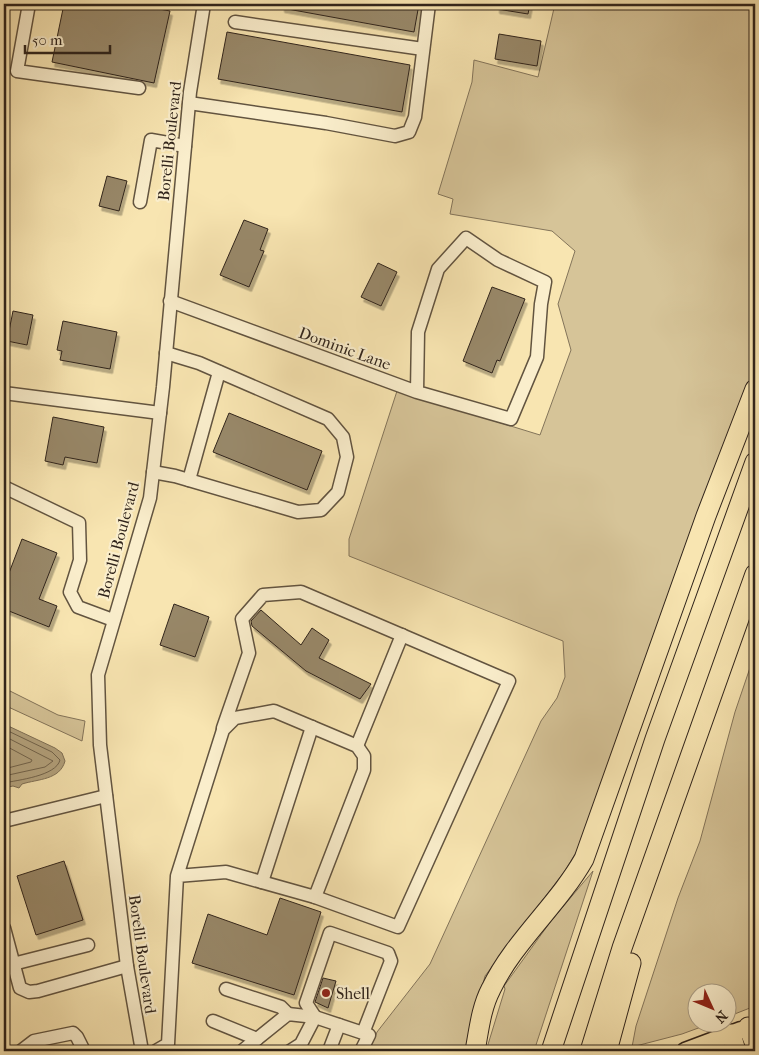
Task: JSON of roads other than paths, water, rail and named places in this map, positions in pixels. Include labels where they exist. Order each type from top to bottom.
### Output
[{"type":"highway","points":[[475,1051],[482,1012],[490,990],[500,972],[573,880],[584,859],[706,516],[755,389]]},
{"type":"highway","points":[[551,1051],[654,739],[755,462]]},
{"type":"highway","points":[[590,1051],[626,939],[755,574]]},
{"type":"highway","points":[[607,1051],[628,970],[650,903],[755,607]]},
{"type":"main road","points":[[685,1051],[734,1043],[753,1032]]},
{"type":"street","points":[[29,4],[17,71],[138,88]]},
{"type":"street","name":"Borelli Boulevard","points":[[142,1051],[127,966],[100,745],[98,675],[150,498],[160,413],[189,103],[204,4]]},
{"type":"street","points":[[189,103],[326,123],[395,136],[409,132],[415,117],[429,4]]},
{"type":"street","points":[[235,22],[423,49]]},
{"type":"street","points":[[140,202],[151,140],[185,146]]},
{"type":"street","name":"Dominic Lane","points":[[170,301],[418,392],[511,419],[537,357],[541,304],[545,282],[498,260],[466,238],[438,269],[418,332],[418,392]]},
{"type":"street","points":[[153,472],[189,480],[298,512],[321,510],[338,492],[347,457],[343,437],[328,419],[219,372],[166,352]]},
{"type":"street","points":[[189,480],[219,372]]},
{"type":"street","points":[[4,394],[160,413]]},
{"type":"street","points":[[4,487],[78,523],[80,560],[70,592],[78,607],[113,620]]},
{"type":"street","points":[[156,1051],[168,1044],[177,876],[249,653],[242,619],[263,595],[301,592],[510,681],[398,927],[315,896],[226,872],[177,876]]},
{"type":"street","points":[[356,746],[402,635]]},
{"type":"street","points":[[223,730],[235,718],[274,711],[356,746],[364,756],[364,770],[315,896]]},
{"type":"street","points":[[262,882],[312,727]]},
{"type":"street","points":[[4,821],[106,796]]},
{"type":"street","points":[[4,928],[20,988],[29,992],[127,966]]},
{"type":"street","points":[[315,1017],[306,1003],[330,933],[388,953],[391,961],[361,1051]]},
{"type":"street","points":[[13,964],[88,945]]},
{"type":"street","points":[[226,989],[281,1007],[288,1014],[315,1017],[366,1034]]},
{"type":"street","points":[[242,1051],[288,1014]]},
{"type":"street","points":[[290,1051],[301,1044],[315,1017]]},
{"type":"street","points":[[212,1021],[257,1039]]},
{"type":"street","points":[[329,1051],[339,1025]]},
{"type":"street","points":[[21,1051],[72,1033],[77,1037],[84,1051]]},
{"type":"water","points":[[4,724],[62,753],[65,761],[58,772],[48,778],[22,784],[19,788],[13,786],[4,788]]},
{"type":"place","name":"Shell","points":[[326,993]]}]
